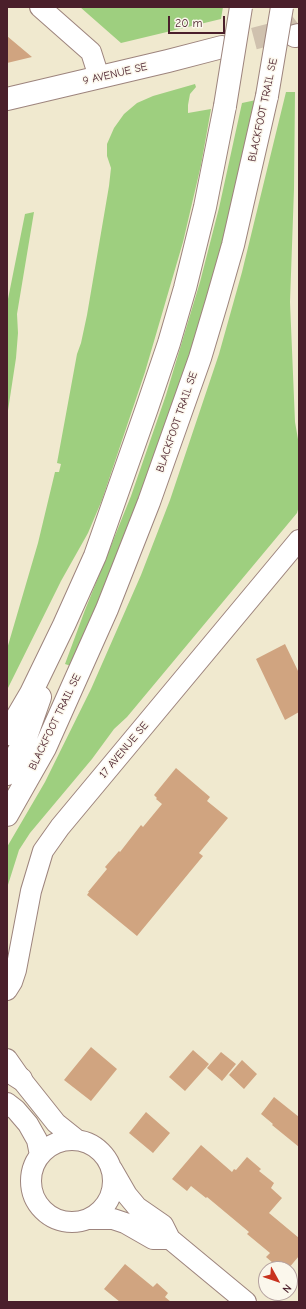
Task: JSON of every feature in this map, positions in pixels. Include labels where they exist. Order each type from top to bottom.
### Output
[{"type":"main road","points":[[7,734],[31,693],[95,556],[169,343],[185,288],[205,207],[225,106],[241,7]]},
{"type":"main road","name":"BLACKFOOT TRAIL SE","points":[[7,815],[45,748],[107,609],[149,502],[200,358],[233,245],[267,96],[294,24]]},
{"type":"main road","name":"9 AVENUE SE","points":[[7,99],[168,61],[222,46]]},
{"type":"main road","points":[[7,774],[26,737],[72,607]]},
{"type":"street","points":[[40,7],[91,52],[100,77]]},
{"type":"street","name":"17 AVENUE SE","points":[[7,990],[12,982],[16,970],[31,891],[43,851],[60,827],[299,540]]},
{"type":"street","points":[[7,1059],[14,1074],[56,1123],[76,1139],[95,1146],[106,1156],[127,1195],[137,1207],[163,1225],[170,1239],[246,1302]]},
{"type":"street","points":[[7,1103],[16,1110],[28,1124],[37,1140],[40,1155]]},
{"type":"street","points":[[76,1139],[52,1144],[40,1155],[34,1165],[31,1175],[32,1192],[39,1206],[47,1214],[58,1220],[70,1222],[88,1219],[113,1219],[125,1223],[153,1238],[170,1239]]},
{"type":"street","points":[[88,1219],[97,1214],[110,1198],[114,1179],[112,1169]]},
{"type":"green space","points":[[80,7],[223,7],[221,19],[121,43]]},
{"type":"green space","points":[[195,84],[196,87],[190,94],[188,113],[211,109],[201,165],[183,242],[145,372],[102,500],[88,533],[61,581],[7,690],[7,649],[38,543],[55,472],[59,472],[61,464],[57,463],[77,354],[87,315],[109,186],[111,168],[107,156],[107,144],[114,128],[124,114],[137,103],[153,96]]},
{"type":"green space","points":[[286,92],[295,92],[294,189],[290,302],[295,422],[299,445],[299,506],[297,513],[127,717],[114,729],[92,759],[30,833],[19,850],[7,888],[7,847],[45,782],[91,689],[141,575],[170,500],[219,354],[242,272]]},
{"type":"green space","points":[[256,100],[226,233],[165,440],[74,667],[65,664],[131,496],[166,395],[200,282],[219,208],[242,103]]},
{"type":"green space","points":[[34,212],[17,314],[18,333],[16,358],[7,417],[7,304],[25,214]]},
{"type":"building","points":[[7,36],[32,57],[7,63]]},
{"type":"building","points":[[285,644],[299,673],[299,712],[285,720],[256,659]]},
{"type":"building","points":[[176,768],[210,797],[207,801],[228,818],[199,853],[203,856],[137,936],[87,895],[107,869],[105,867],[119,851],[120,852],[141,825],[143,827],[162,804],[154,795]]},
{"type":"building","points":[[91,1047],[117,1069],[91,1101],[64,1080]]},
{"type":"building","points":[[193,1050],[209,1064],[185,1091],[169,1077]]},
{"type":"building","points":[[221,1052],[236,1064],[222,1081],[207,1068]]},
{"type":"building","points":[[242,1060],[257,1074],[244,1089],[229,1075]]},
{"type":"building","points":[[274,1097],[299,1117],[299,1147],[261,1114]]},
{"type":"building","points":[[146,1112],[170,1133],[153,1153],[129,1133]]},
{"type":"building","points":[[201,1145],[232,1172],[234,1169],[236,1170],[247,1157],[261,1169],[259,1171],[274,1183],[271,1188],[282,1198],[269,1213],[299,1238],[299,1256],[295,1261],[271,1261],[266,1257],[270,1253],[247,1234],[249,1232],[207,1197],[206,1198],[191,1186],[187,1191],[172,1179]]},
{"type":"building","points":[[125,1264],[153,1287],[157,1283],[168,1293],[165,1297],[171,1302],[120,1302],[104,1289]]},
{"type":"tunnel","points":[[222,47],[283,31],[296,21]]}]
